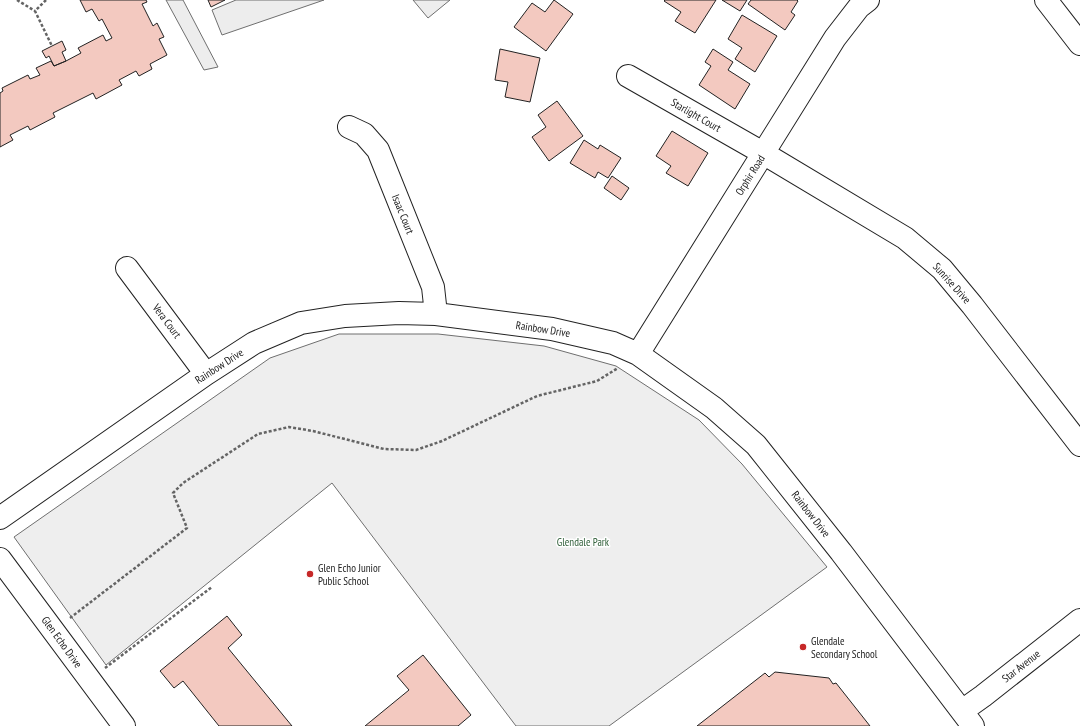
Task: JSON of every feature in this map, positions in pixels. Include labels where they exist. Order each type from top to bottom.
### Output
[{"type":"street","name":"Orphir Road","points":[[638,354],[835,38],[859,7],[868,0]]},
{"type":"street","points":[[1046,0],[1080,44]]},
{"type":"street","name":"Starlight Court","points":[[628,76],[763,153]]},
{"type":"street","name":"Isaac Court","points":[[349,127],[364,134],[378,150],[433,287],[436,314]]},
{"type":"street","name":"Sunrise Drive","points":[[763,153],[905,238],[942,269],[972,305],[1080,445]]},
{"type":"street","name":"Vera Court","points":[[127,268],[206,374]]},
{"type":"street","name":"Rainbow Drive","points":[[1,514],[254,343],[302,323],[346,316],[399,313],[436,314],[552,329],[613,343],[638,354],[714,408],[756,445],[832,541],[967,719]]},
{"type":"street","name":"Glen Echo Drive","points":[[0,559],[121,725]]},
{"type":"street","name":"Star Avenue","points":[[967,719],[983,696],[1080,620]]},
{"type":"path","points":[[17,0],[35,11],[52,46]]},
{"type":"path","points":[[35,11],[46,0]]},
{"type":"path","points":[[53,631],[187,528],[173,493],[183,483],[258,434],[289,426],[384,449],[416,450],[442,441],[537,396],[597,381],[638,354]]},
{"type":"path","points":[[89,680],[212,587]]},
{"type":"green space","name":"Glendale Park","points":[[339,334],[438,334],[544,346],[616,366],[699,420],[742,464],[827,567],[609,726],[516,726],[332,483],[106,665],[14,537],[270,358]]},
{"type":"shaded area","points":[[166,0],[183,0],[218,67],[204,70]]},
{"type":"shaded area","points":[[236,0],[324,0],[222,35],[212,10]]},
{"type":"shaded area","points":[[413,0],[450,0],[428,18]]},
{"type":"building","points":[[80,0],[146,0],[147,2],[142,4],[153,26],[157,23],[164,37],[159,39],[167,55],[150,64],[152,69],[139,76],[136,71],[119,80],[122,85],[96,99],[93,93],[53,113],[55,117],[30,130],[28,126],[10,135],[13,140],[0,147],[0,93],[3,91],[2,88],[28,75],[30,79],[40,75],[36,68],[51,61],[54,66],[66,61],[81,53],[78,48],[103,35],[106,41],[112,38],[102,19],[99,21],[92,9],[86,12]]},
{"type":"building","points":[[208,0],[225,0],[211,7]]},
{"type":"building","points":[[554,0],[573,14],[546,51],[514,27],[532,3],[545,12]]},
{"type":"building","points":[[716,0],[695,33],[675,21],[681,12],[664,1]]},
{"type":"building","points":[[722,0],[747,0],[740,11]]},
{"type":"building","points":[[751,0],[798,1],[791,12],[795,15],[785,30],[748,4]]},
{"type":"building","points":[[742,15],[777,36],[755,72],[735,59],[742,48],[728,39]]},
{"type":"building","points":[[62,41],[66,50],[62,52],[66,61],[54,66],[49,56],[46,58],[42,51]]},
{"type":"building","points":[[500,49],[540,58],[530,102],[505,97],[508,82],[495,80]]},
{"type":"building","points":[[713,49],[733,62],[728,70],[750,84],[735,109],[699,85],[711,66],[705,62]]},
{"type":"building","points":[[557,101],[583,136],[549,161],[532,137],[546,127],[538,115]]},
{"type":"building","points":[[672,131],[708,153],[688,186],[666,173],[671,166],[656,156]]},
{"type":"building","points":[[584,140],[598,149],[600,145],[621,158],[608,178],[598,172],[595,178],[570,163]]},
{"type":"building","points":[[612,176],[629,188],[621,200],[604,188]]},
{"type":"building","points":[[227,616],[242,635],[228,648],[292,726],[219,726],[183,681],[174,688],[160,671]]},
{"type":"building","points":[[423,655],[471,715],[458,726],[365,726],[409,690],[397,676]]},
{"type":"building","points":[[775,672],[829,678],[833,684],[836,683],[870,726],[697,726],[765,673],[769,677]]},
{"type":"place","name":"Glen Echo Junior Public School","points":[[310,574]]},
{"type":"place","name":"Glendale Secondary School","points":[[803,647]]}]
